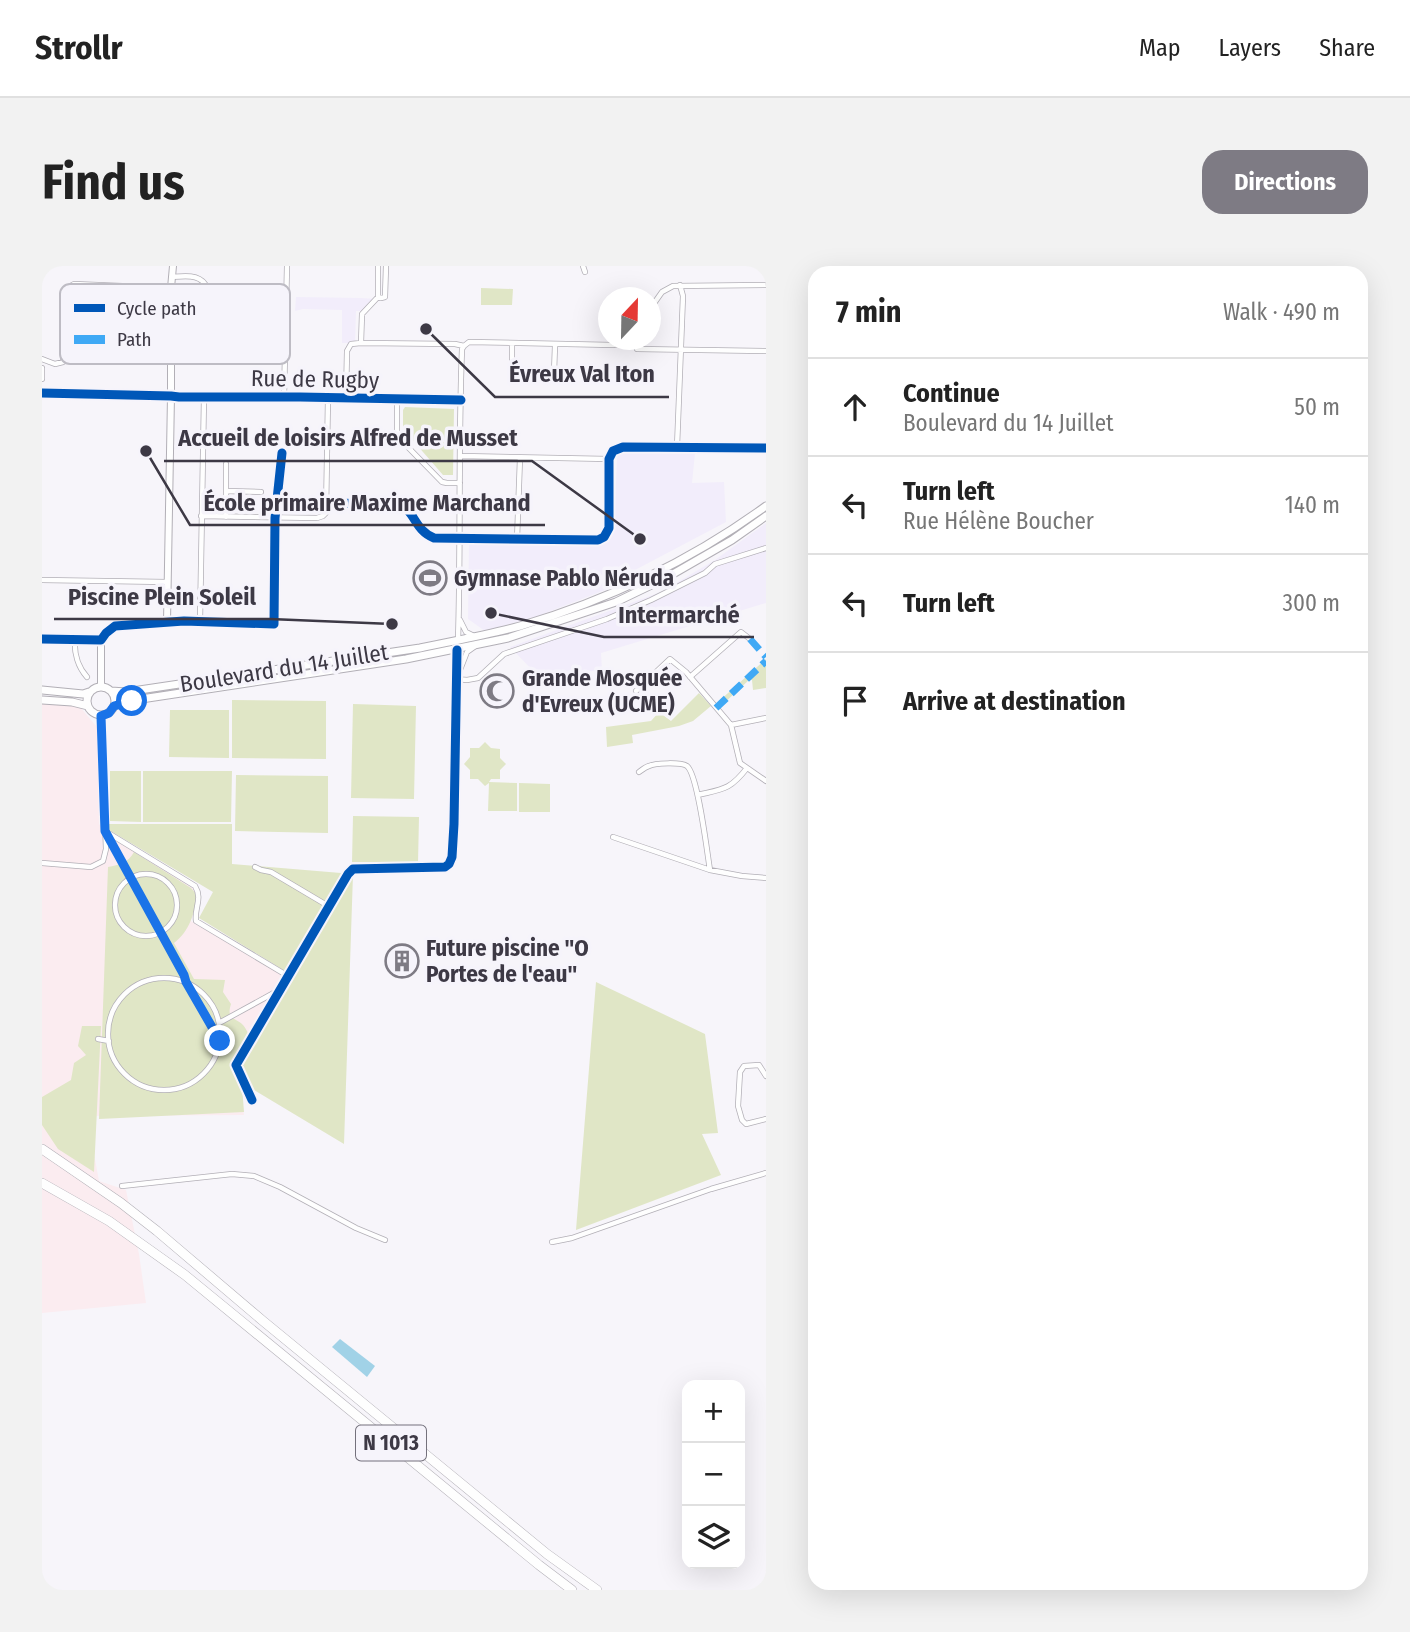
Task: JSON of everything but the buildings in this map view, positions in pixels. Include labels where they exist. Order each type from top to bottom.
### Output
[{"type":"highway","name":"N 1013","points":[[42,1149],[148,1224],[528,1538],[597,1590]]},
{"type":"highway","name":"N 1013","points":[[42,1183],[109,1221],[185,1275],[572,1590]]},
{"type":"main road","name":"Boulevard du 14 Juillet","points":[[100,687],[126,692],[454,641],[510,628],[568,611],[612,593],[693,553],[766,506]]},
{"type":"main road","name":"Boulevard du 14 Juillet","points":[[101,716],[109,713],[114,706],[128,701],[391,662],[476,646],[537,629],[615,602],[666,578],[732,540],[765,517]]},
{"type":"main road","points":[[454,641],[457,650]]},
{"type":"main road","points":[[42,690],[83,694],[100,687]]},
{"type":"main road","points":[[111,691],[114,706]]},
{"type":"main road","points":[[89,692],[88,706],[94,715],[101,716]]},
{"type":"main road","points":[[42,700],[88,706]]},
{"type":"street","points":[[171,284],[173,266]]},
{"type":"street","points":[[286,284],[287,266]]},
{"type":"street","points":[[361,343],[362,314],[378,297],[378,266]]},
{"type":"street","points":[[378,297],[385,297],[386,266]]},
{"type":"street","points":[[172,277],[197,277],[205,284]]},
{"type":"street","points":[[661,296],[666,290],[680,285],[766,285]]},
{"type":"street","points":[[677,447],[683,296],[680,285]]},
{"type":"street","points":[[475,637],[466,632],[461,622],[458,583],[464,346],[469,342],[598,345]]},
{"type":"street","points":[[346,398],[347,351],[351,344],[464,346]]},
{"type":"street","points":[[512,344],[512,372],[554,373],[555,345]]},
{"type":"street","points":[[661,350],[766,351]]},
{"type":"street","points":[[42,359],[55,364],[60,363]]},
{"type":"street","points":[[167,622],[171,364]]},
{"type":"street","points":[[284,364],[284,398]]},
{"type":"street","points":[[42,368],[42,379]]},
{"type":"street","name":"Rue de Rugby","points":[[42,394],[461,400]]},
{"type":"street","points":[[200,622],[204,397]]},
{"type":"street","points":[[201,516],[320,518],[326,513],[328,398]]},
{"type":"street","points":[[397,400],[397,436],[442,482],[460,483]]},
{"type":"street","points":[[326,503],[399,504],[407,508],[417,527],[434,538],[598,540],[604,537],[609,528],[609,459],[613,451],[623,447],[766,448]]},
{"type":"street","points":[[100,687],[101,640],[115,626],[167,622],[274,624],[275,518],[282,453]]},
{"type":"street","points":[[461,456],[609,459]]},
{"type":"street","points":[[517,540],[520,457]]},
{"type":"street","points":[[226,464],[226,517]]},
{"type":"street","points":[[226,491],[261,492]]},
{"type":"street","points":[[457,677],[467,680],[478,678],[504,654],[607,619],[705,573],[715,564],[766,548]]},
{"type":"street","points":[[42,580],[167,582]]},
{"type":"street","points":[[454,641],[461,622]]},
{"type":"street","points":[[690,677],[741,632],[750,639]]},
{"type":"street","points":[[42,639],[101,640]]},
{"type":"street","points":[[75,640],[80,669],[87,677]]},
{"type":"street","points":[[457,677],[467,652],[476,646]]},
{"type":"street","points":[[252,1100],[236,1065],[348,874],[354,869],[438,868],[449,864],[452,857],[454,824],[457,650]]},
{"type":"street","points":[[636,691],[670,659],[690,677],[731,725],[740,763],[766,781]]},
{"type":"street","points":[[42,863],[92,867],[103,861],[106,849],[101,716]]},
{"type":"street","points":[[731,725],[766,718]]},
{"type":"street","points":[[639,772],[649,766],[678,763],[687,766],[698,795],[710,870]]},
{"type":"street","points":[[698,795],[727,788],[737,782],[747,768]]},
{"type":"street","points":[[105,832],[191,883],[198,891],[200,902],[196,921],[288,976]]},
{"type":"street","points":[[105,832],[220,1041]]},
{"type":"street","points":[[613,837],[710,870],[766,878]]},
{"type":"street","points":[[255,867],[271,872],[330,907]]},
{"type":"street","points":[[145,874],[158,876],[174,890],[177,911],[172,924],[161,933],[153,936],[137,935],[118,920],[116,896],[131,877],[145,874]]},
{"type":"street","points":[[200,902],[208,907]]},
{"type":"street","points":[[157,978],[186,982],[208,998],[219,1023],[220,1041],[212,1063],[188,1084],[165,1089],[149,1087],[128,1076],[117,1064],[108,1032],[112,1013],[130,989],[138,984],[157,978]]},
{"type":"street","points":[[219,1023],[282,988]]},
{"type":"street","points":[[98,1039],[109,1041]]},
{"type":"street","points":[[766,1076],[759,1065],[744,1066],[740,1072],[738,1106],[746,1124],[766,1119]]},
{"type":"street","points":[[552,1242],[572,1238],[711,1189],[766,1173]]},
{"type":"street","points":[[122,1186],[232,1174],[254,1176],[385,1240]]},
{"type":"shaded area","points":[[296,297],[376,299],[364,311],[356,311],[355,343],[342,343],[342,310],[295,311]]},
{"type":"shaded area","points":[[620,452],[695,453],[692,483],[724,482],[726,522],[618,579],[618,585],[538,616],[485,631],[468,619],[469,544],[597,545],[611,538],[614,530],[617,458]]},
{"type":"shaded area","points":[[766,523],[766,603],[601,653],[602,670],[539,677],[510,647],[661,592],[715,560]]},
{"type":"shaded area","points":[[42,701],[80,707],[97,727],[99,824],[111,837],[190,885],[197,893],[191,921],[287,976],[235,1065],[242,1079],[240,1084],[244,1115],[87,1116],[99,1181],[126,1190],[146,1303],[42,1313]]},
{"type":"green space","points":[[481,288],[513,289],[512,305],[481,305]]},
{"type":"green space","points":[[405,407],[454,409],[453,475],[443,475],[403,429]]},
{"type":"green space","points":[[766,659],[766,688],[753,690],[752,680],[749,680],[721,706],[718,702]]},
{"type":"green space","points":[[699,693],[711,706],[693,721],[632,735],[633,743],[607,747],[606,727],[651,721],[659,712],[671,721]]},
{"type":"green space","points":[[232,700],[326,701],[326,759],[232,758]]},
{"type":"green space","points":[[353,704],[416,706],[414,799],[351,798]]},
{"type":"green space","points":[[170,710],[229,710],[229,758],[169,757]]},
{"type":"green space","points":[[485,742],[491,748],[500,749],[500,758],[506,764],[500,770],[500,779],[491,779],[489,782],[517,783],[517,811],[488,811],[489,783],[485,786],[478,779],[470,779],[470,770],[464,764],[470,757],[470,748],[479,748]]},
{"type":"green space","points":[[110,771],[141,771],[141,822],[110,821]]},
{"type":"green space","points":[[143,771],[232,771],[231,822],[143,822]]},
{"type":"green space","points":[[236,775],[328,776],[328,833],[235,831]]},
{"type":"green space","points":[[519,783],[550,784],[550,812],[519,812]]},
{"type":"green space","points":[[353,816],[419,817],[418,863],[352,862]]},
{"type":"green space","points":[[109,824],[232,824],[232,864],[353,874],[344,1144],[254,1090],[240,1065],[293,976],[199,918],[213,892],[109,830]]},
{"type":"green space","points":[[134,852],[191,888],[198,896],[187,928],[174,943],[194,979],[225,980],[223,992],[231,1004],[230,1016],[243,1025],[249,1035],[230,1067],[242,1086],[244,1112],[99,1119],[108,867],[126,861]]},
{"type":"green space","points":[[596,982],[705,1034],[718,1133],[702,1134],[721,1175],[576,1230]]},
{"type":"green space","points":[[82,1026],[101,1026],[94,1172],[58,1149],[42,1125],[42,1097],[71,1080],[74,1063],[86,1055],[78,1046]]},
{"type":"water","points":[[340,1339],[375,1366],[367,1377],[332,1347]]},
{"type":"marked path","points":[[750,639],[766,657]]},
{"type":"marked path","points":[[716,708],[766,661]]},
{"type":"cycle path","points":[[42,393],[461,400]]},
{"type":"cycle path","points":[[326,503],[399,504],[405,507],[427,535],[434,538],[598,540],[604,537],[609,528],[609,459],[613,451],[623,447],[766,448]]},
{"type":"cycle path","points":[[42,639],[101,640],[115,626],[184,621],[274,624],[275,518],[282,453]]},
{"type":"cycle path","points":[[252,1100],[236,1065],[348,874],[353,869],[445,867],[449,864],[452,857],[454,824],[457,650]]},
{"type":"place","name":"Évreux Val Iton","points":[[426,329]]},
{"type":"place","name":"École primaire Maxime Marchand","points":[[146,451]]},
{"type":"place","name":"Accueil de loisirs Alfred de Musset","points":[[640,539]]},
{"type":"place","name":"Gymnase Pablo Néruda","points":[[430,578]]},
{"type":"place","name":"Intermarché","points":[[491,613]]},
{"type":"place","name":"Piscine Plein Soleil","points":[[392,624]]},
{"type":"place","name":"Grande Mosquée d'Evreux (UCME)","points":[[497,691]]},
{"type":"place","name":"Future piscine \"O Portes de l'eau\"","points":[[402,961]]},
{"type":"route","points":[[132,701],[114,706],[109,713],[101,716],[105,831],[220,1041]]}]
